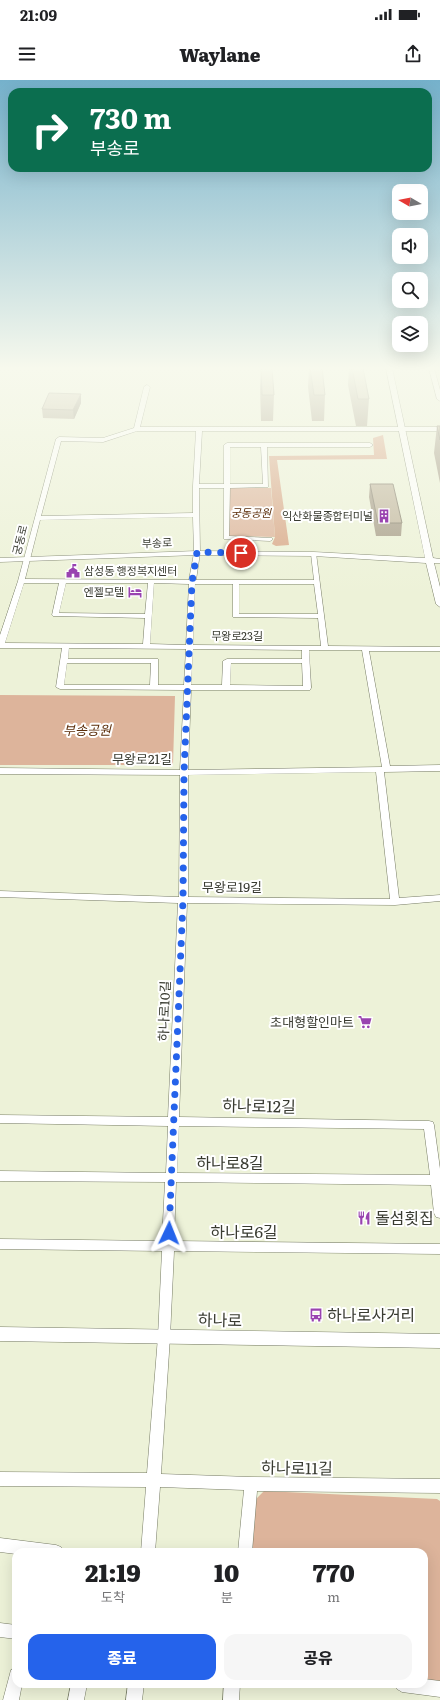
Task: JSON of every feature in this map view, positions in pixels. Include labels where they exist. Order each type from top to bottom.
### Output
[{"type":"street","name":"궁동로","points":[[0,645],[21,581],[36,518],[58,444]]},
{"type":"street","name":"하나로10길","points":[[148,1548],[164,1337],[174,1120],[183,900],[184,773],[192,582],[197,552],[196,486],[198,444]]},
{"type":"street","points":[[406,444],[429,561],[440,604]]},
{"type":"street","points":[[270,539],[226,538],[227,445],[370,445]]},
{"type":"street","points":[[196,486],[266,486],[264,445]]},
{"type":"street","points":[[36,518],[197,515]]},
{"type":"street","name":"부송로","points":[[0,560],[197,552],[314,554],[440,561]]},
{"type":"street","points":[[314,554],[325,647]]},
{"type":"street","points":[[21,581],[317,582]]},
{"type":"street","points":[[63,582],[54,615],[147,616]]},
{"type":"street","points":[[146,647],[150,582]]},
{"type":"street","name":"무왕로23길","points":[[236,582],[235,616],[321,616]]},
{"type":"street","name":"무왕로23길","points":[[0,645],[440,649]]},
{"type":"street","points":[[66,646],[60,687],[307,688],[305,647]]},
{"type":"street","points":[[366,648],[383,769],[395,902]]},
{"type":"street","points":[[64,661],[155,661],[154,687]]},
{"type":"street","points":[[226,687],[226,661],[305,661]]},
{"type":"street","name":"무왕로21길","points":[[0,771],[184,773],[440,768]]},
{"type":"street","name":"무왕로19길","points":[[0,894],[183,900],[395,902],[440,898]]},
{"type":"street","name":"하나로12길","points":[[0,1119],[174,1120],[429,1125],[440,1213]]},
{"type":"street","name":"하나로8길","points":[[0,1176],[435,1180]]},
{"type":"street","name":"하나로6길","points":[[0,1244],[440,1249]]},
{"type":"street","name":"하나로","points":[[0,1334],[440,1341]]},
{"type":"street","name":"하나로11길","points":[[0,1479],[154,1480],[251,1484],[440,1486]]},
{"type":"street","points":[[245,1548],[251,1484]]},
{"type":"street","points":[[0,1545],[24,1548]]},
{"type":"street","points":[[0,1630],[12,1632]]},
{"type":"street","points":[[428,1687],[440,1689]]},
{"type":"street","points":[[11,1700],[13,1688]]},
{"type":"street","points":[[76,1700],[78,1688]]},
{"type":"street","points":[[134,1700],[136,1688]]},
{"type":"street","points":[[231,1700],[232,1688]]},
{"type":"green space","name":"궁동공원","points":[[229,488],[271,488],[275,537],[229,536]]},
{"type":"green space","name":"부송공원","points":[[0,695],[175,696],[173,765],[0,765]]},
{"type":"green space","points":[[264,1491],[437,1499],[440,1501],[440,1686],[428,1684],[428,1548],[250,1548],[254,1501]]},
{"type":"shaded area","points":[[373,444],[384,444],[387,459],[277,460],[289,545],[276,546],[272,544],[275,537],[269,456],[374,455]]},
{"type":"building","points":[[370,484],[393,484],[402,523],[378,523]]},
{"type":"place","name":"익산화물종합터미널","points":[[384,516]]},
{"type":"place","name":"삼성동 행정복지센터","points":[[73,571]]},
{"type":"place","name":"엔젤모텔","points":[[135,592]]},
{"type":"place","name":"초대형할인마트","points":[[365,1022]]},
{"type":"place","name":"돌섬횟집","points":[[364,1218]]},
{"type":"place","name":"하나로사거리","points":[[316,1315]]},
{"type":"route","points":[[169,1233],[183,900],[184,773],[192,582],[197,552],[241,553]]}]
